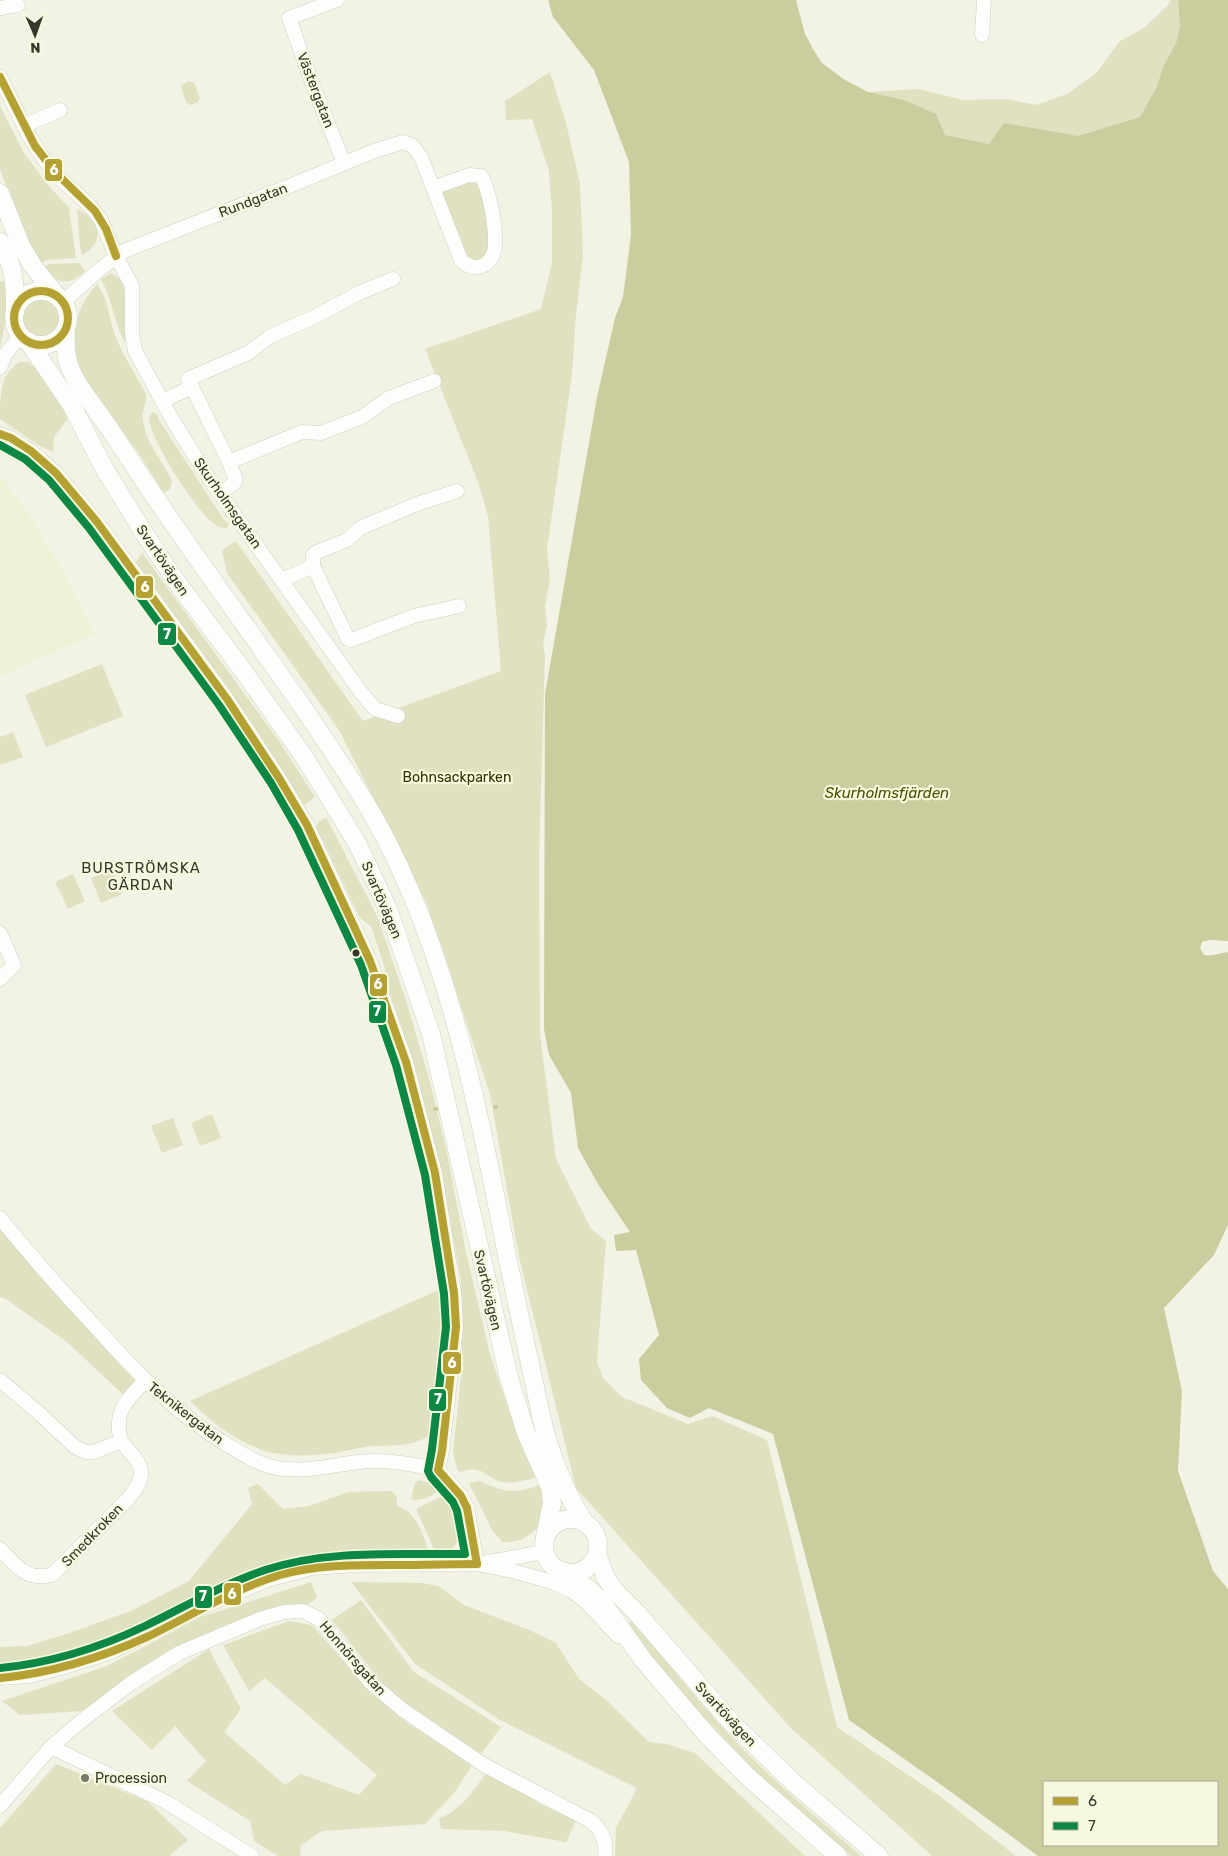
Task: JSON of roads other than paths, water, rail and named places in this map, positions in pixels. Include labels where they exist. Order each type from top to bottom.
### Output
[{"type":"main road","points":[[0,193],[22,248],[33,266],[60,299],[68,313],[66,328],[59,338],[51,343],[40,344],[25,338],[16,325],[12,266],[0,242]]},
{"type":"main road","points":[[15,312],[21,300],[31,293],[46,291],[60,299]]},
{"type":"main road","name":"Svartövägen","points":[[66,328],[67,362],[78,385],[162,508],[326,740],[364,800],[393,854],[440,968],[457,1028],[487,1152],[542,1420],[547,1461],[556,1485],[584,1522]]},
{"type":"main road","name":"Svartövägen","points":[[25,338],[72,406],[104,468],[149,541],[305,758],[356,843],[388,909],[431,1034],[509,1378],[526,1433],[547,1461]]},
{"type":"main road","name":"Svartövägen","points":[[545,1544],[556,1485]]},
{"type":"main road","points":[[571,1518],[584,1522],[596,1535],[598,1545],[596,1554],[591,1563],[582,1570],[573,1573],[563,1572],[549,1563],[545,1544],[551,1527],[559,1521],[571,1518]]},
{"type":"main road","name":"Svartövägen","points":[[596,1554],[605,1576],[613,1588],[731,1722],[794,1783],[878,1856]]},
{"type":"main road","name":"Svartövägen","points":[[563,1572],[590,1590],[602,1602],[644,1661],[674,1697],[748,1777],[838,1856]]},
{"type":"street","name":"Västergatan","points":[[337,0],[289,18],[315,91],[344,162]]},
{"type":"street","points":[[982,35],[984,0]]},
{"type":"street","points":[[0,8],[18,5]]},
{"type":"street","name":"Skurholmsgatan","points":[[0,77],[24,126],[41,155],[54,173],[89,205],[101,220],[116,256],[132,286],[132,333],[135,351],[162,401],[208,477],[375,709],[398,716]]},
{"type":"street","points":[[24,126],[60,110]]},
{"type":"street","name":"Rundgatan","points":[[60,299],[124,251],[287,187],[344,162],[397,143],[413,146],[420,157],[461,260],[466,265],[478,268],[490,261],[495,247],[485,182],[480,176],[469,175],[433,188]]},
{"type":"street","points":[[220,494],[234,482],[235,477],[188,379],[248,353],[268,337],[314,318],[361,292],[393,278]]},
{"type":"street","points":[[0,367],[5,355],[25,338]]},
{"type":"street","points":[[229,462],[302,432],[321,433],[354,420],[375,410],[380,403],[389,398],[434,381]]},
{"type":"street","points":[[162,401],[192,387]]},
{"type":"street","points":[[0,434],[11,438],[31,451],[56,473],[97,522],[227,699],[274,770],[307,826],[370,961],[406,1062],[435,1173],[454,1293],[456,1327],[442,1452],[438,1470],[461,1496],[467,1508],[477,1564]]},
{"type":"street","points":[[457,491],[417,504],[360,528],[347,540],[315,553],[312,566],[341,626],[348,639],[351,640],[414,616],[459,606]]},
{"type":"street","points":[[282,580],[312,566]]},
{"type":"street","points":[[322,636],[341,626]]},
{"type":"street","points":[[0,933],[14,965],[0,979]]},
{"type":"street","name":"Teknikergatan","points":[[0,1218],[80,1312],[145,1381],[215,1438],[266,1466],[290,1470],[375,1462],[423,1466],[438,1470]]},
{"type":"street","points":[[0,1380],[34,1408],[74,1447],[86,1452],[94,1452],[121,1441],[119,1419],[121,1411],[126,1402],[145,1381]]},
{"type":"street","name":"Smedkroken","points":[[0,1549],[21,1570],[30,1576],[52,1575],[57,1571],[128,1499],[138,1486],[141,1475],[139,1464],[121,1441]]},
{"type":"street","points":[[477,1564],[545,1544]]},
{"type":"street","points":[[0,1678],[29,1676],[111,1652],[214,1602],[267,1580],[312,1568],[357,1565],[477,1564],[531,1575],[552,1582],[572,1591],[586,1601],[622,1641],[644,1661]]},
{"type":"street","name":"Honnörsgatan","points":[[0,1806],[50,1747],[124,1689],[179,1653],[260,1619],[284,1612],[303,1611],[319,1619],[372,1683],[403,1710],[484,1765],[591,1821],[602,1834],[606,1846],[605,1856]]},
{"type":"street","points":[[50,1747],[168,1803],[252,1856]]},
{"type":"water","name":"Skurholmsfjärden","points":[[548,0],[796,0],[805,34],[822,63],[845,80],[868,92],[904,100],[936,114],[945,135],[989,144],[1004,123],[1078,136],[1140,117],[1157,86],[1163,67],[1176,43],[1180,27],[1178,0],[1228,0],[1228,941],[1205,941],[1202,942],[1200,948],[1204,955],[1228,952],[1228,1225],[1214,1255],[1164,1308],[1182,1391],[1178,1471],[1213,1571],[1228,1589],[1228,1856],[1038,1856],[849,1720],[773,1434],[709,1408],[690,1418],[667,1408],[641,1380],[639,1359],[659,1335],[636,1250],[616,1251],[614,1235],[630,1232],[598,1184],[578,1148],[571,1093],[549,1055],[544,1029],[545,694],[597,397],[615,318],[623,297],[631,235],[629,162],[594,70],[553,17]]},
{"type":"place","name":"Procession","points":[[85,1778]]},
{"type":"district","name":"BURSTRÖMSKA GÄRDAN","points":[[141,876]]},
{"type":"park label","name":"Bohnsackparken","points":[[457,777]]}]
